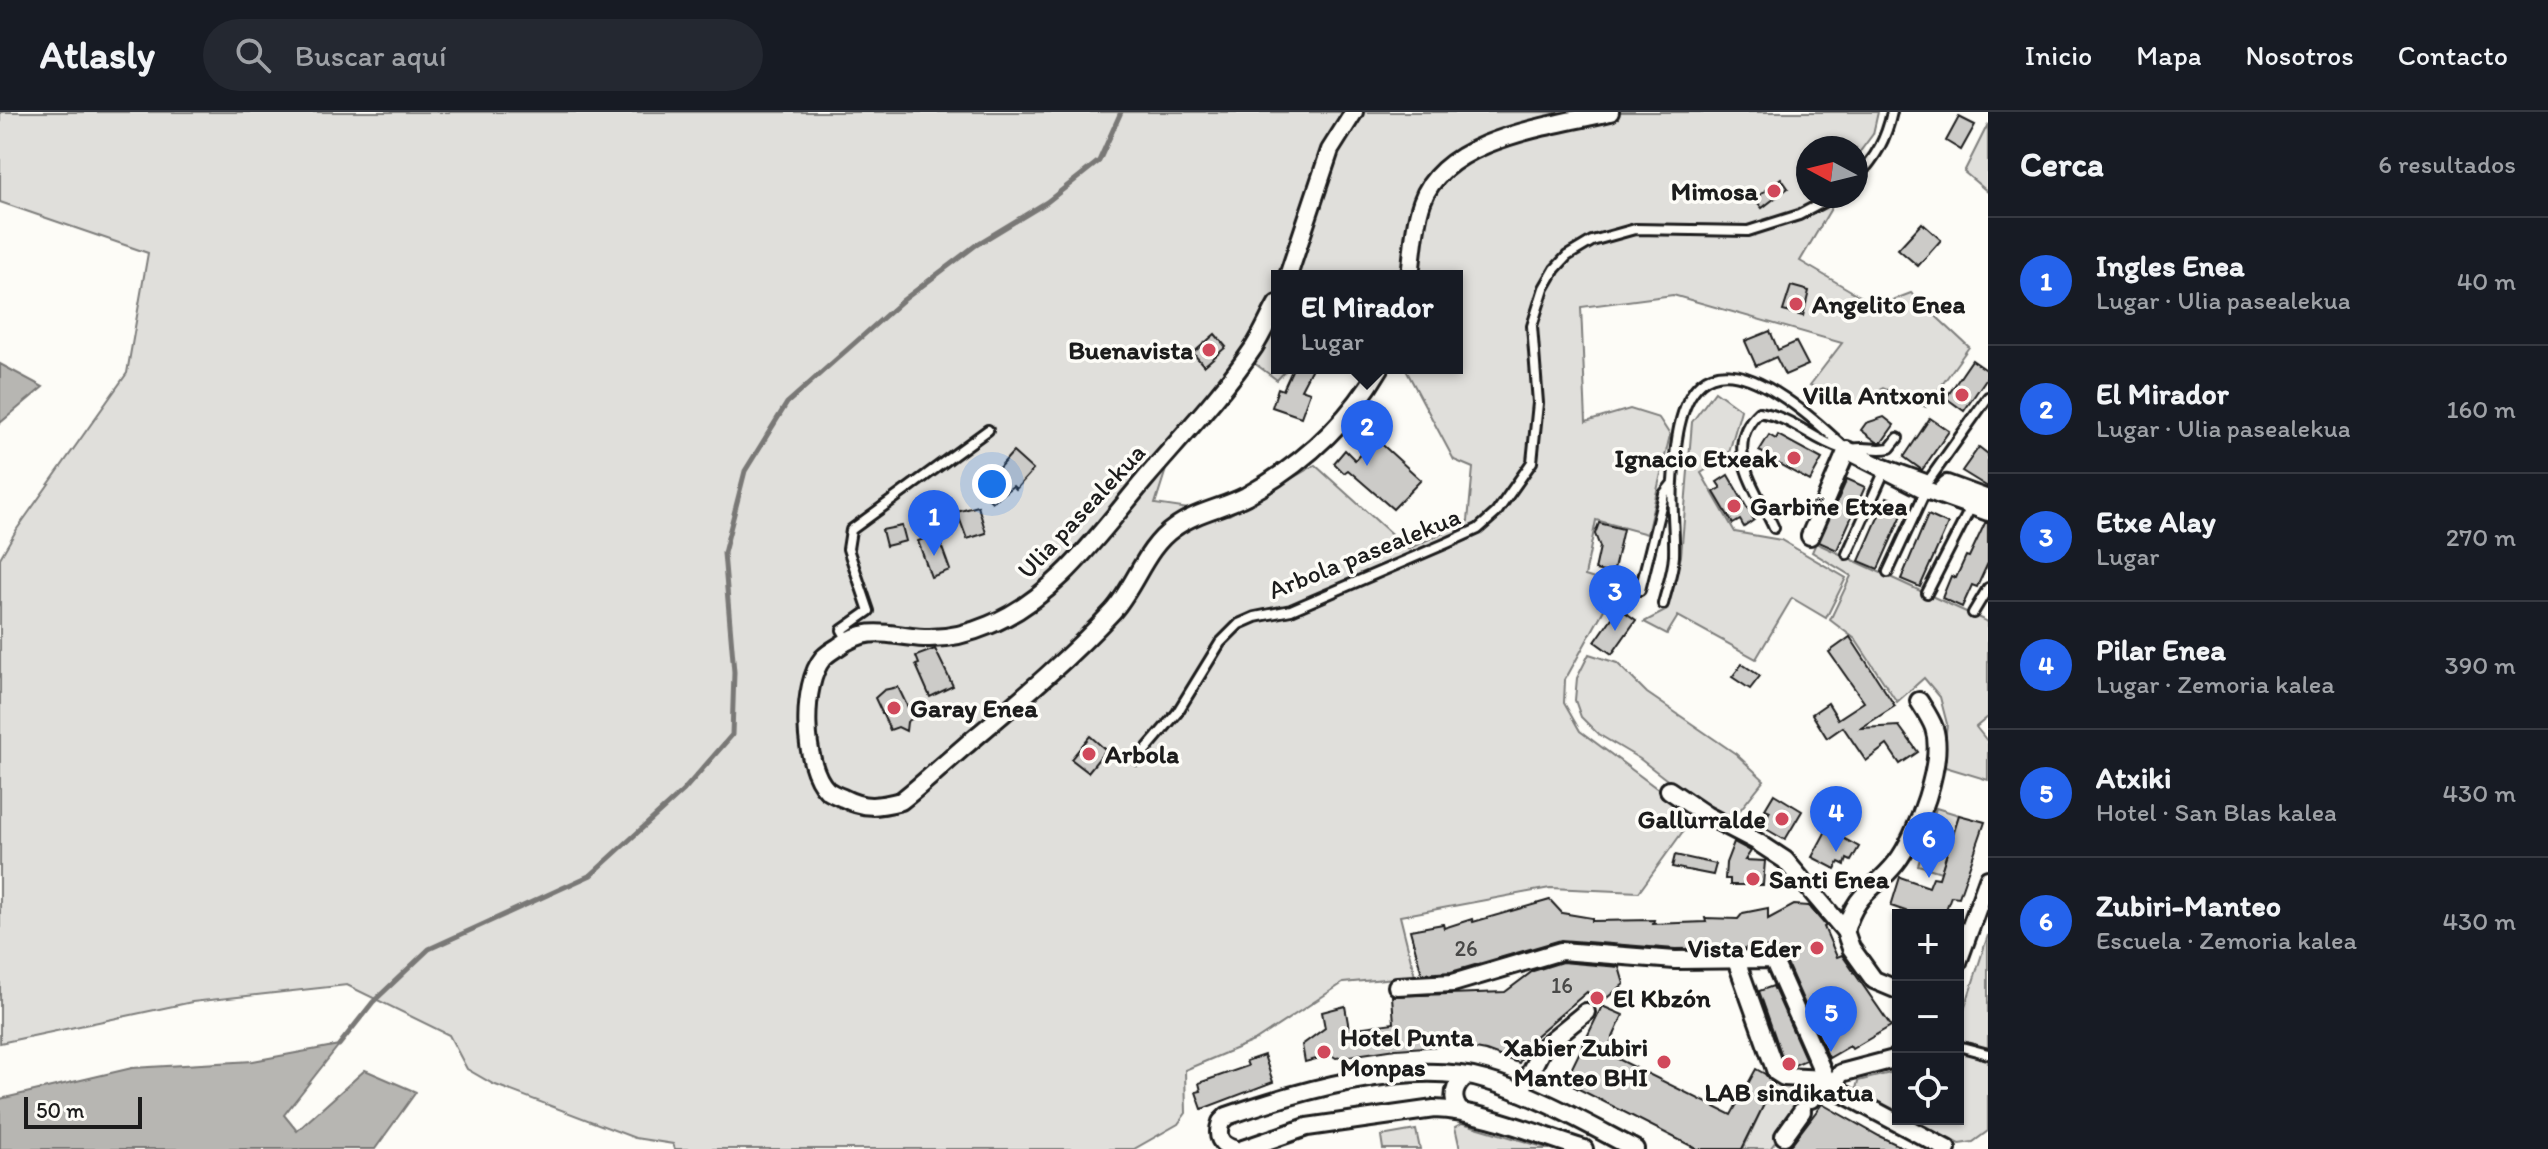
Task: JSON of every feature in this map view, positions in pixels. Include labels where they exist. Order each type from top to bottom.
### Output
[{"type":"street","points":[[1290,270],[1330,150],[1354,112]]},
{"type":"street","points":[[1411,270],[1422,200],[1440,173],[1484,145],[1610,112]]},
{"type":"street","name":"Ulia pasealekua","points":[[848,640],[870,632],[946,638],[970,632],[1018,611],[1085,549],[1194,422],[1254,346],[1271,315]]},
{"type":"street","points":[[848,640],[824,657],[812,678],[807,700],[807,732],[817,772],[827,790],[862,807],[901,801],[1022,699],[1087,637],[1115,608],[1158,543],[1174,527],[1244,497],[1293,466],[1330,435],[1376,374]]},
{"type":"street","points":[[1810,536],[1847,450],[1932,492],[1988,512]]},
{"type":"street","points":[[1932,492],[1947,484],[1988,499]]},
{"type":"street","points":[[1845,931],[1851,909],[1895,864],[1914,834],[1924,809],[1932,772],[1935,730],[1919,701]]},
{"type":"street","points":[[1669,790],[1785,860],[1845,931],[1851,948],[1874,980],[1892,988]]},
{"type":"street","points":[[1964,945],[1988,879]]},
{"type":"street","points":[[1397,986],[1453,983],[1561,951],[1675,960],[1773,959],[1838,1091],[1947,1149]]},
{"type":"street","points":[[1736,960],[1776,1072],[1784,1077],[1831,1080]]},
{"type":"street","points":[[1520,1092],[1543,1047],[1586,1012]]},
{"type":"street","points":[[1784,1136],[1806,1105],[1831,1080],[1852,1068],[1892,1059]]},
{"type":"street","points":[[1234,1149],[1223,1145],[1219,1138],[1221,1122],[1227,1116],[1294,1093],[1361,1080],[1434,1072],[1484,1079],[1520,1092],[1635,1149]]},
{"type":"street","points":[[1460,1111],[1454,1100],[1454,1091],[1457,1083],[1466,1076]]},
{"type":"street","points":[[1243,1149],[1307,1127],[1434,1109],[1460,1111],[1584,1149]]},
{"type":"lane","points":[[1868,165],[1887,135],[1892,112]]},
{"type":"lane","name":"Arbola pasealekua","points":[[1137,760],[1177,713],[1220,643],[1239,624],[1255,617],[1291,610],[1447,543],[1478,529],[1496,513],[1532,462],[1538,403],[1532,326],[1544,288],[1567,256],[1592,241],[1635,229],[1748,231],[1812,208]]},
{"type":"lane","points":[[1663,604],[1674,559],[1672,483],[1684,410],[1698,385],[1710,377],[1748,378],[1768,386],[1847,450]]},
{"type":"lane","points":[[1847,554],[1881,468],[1892,464],[1929,480],[1988,397]]},
{"type":"lane","points":[[1774,528],[1743,461],[1740,442],[1748,423],[1759,412],[1781,416],[1828,444],[1847,450],[1865,446],[1880,451],[1890,448],[1898,438]]},
{"type":"lane","points":[[848,640],[842,630],[869,611],[848,549],[851,530],[988,430]]},
{"type":"lane","points":[[1640,590],[1664,494],[1672,483]]},
{"type":"lane","points":[[1888,572],[1932,492]]},
{"type":"lane","points":[[1927,593],[1972,506]]},
{"type":"lane","points":[[1973,613],[1988,588]]},
{"type":"lane","points":[[1964,1048],[1988,1054]]},
{"type":"shaded area","points":[[0,112],[1878,112],[1873,134],[1868,141],[1868,136],[1796,136],[1796,208],[1831,208],[1800,261],[1877,306],[1911,293],[1969,347],[1926,407],[1883,388],[1852,404],[1810,385],[1842,343],[1673,295],[1581,307],[1586,422],[1630,409],[1659,418],[1670,435],[1647,534],[1596,520],[1585,576],[1617,586],[1565,680],[1564,703],[1580,731],[1694,816],[1639,892],[1550,888],[1400,916],[1415,976],[1343,983],[1256,1040],[1185,1070],[1186,1113],[1178,1124],[1134,1149],[675,1149],[673,1144],[635,1138],[493,1084],[467,1069],[449,1035],[347,985],[192,1002],[0,1043],[0,558],[127,373],[148,253],[0,202]],"holes":[[[1271,270],[1463,270],[1463,374],[1408,374],[1454,460],[1473,468],[1468,521],[1408,549],[1315,465],[1229,515],[1155,504],[1170,457],[1242,354],[1277,380],[1282,374],[1271,374]]]},
{"type":"shaded area","points":[[1988,124],[1988,192],[1964,172]]},
{"type":"shaded area","points":[[0,364],[43,387],[0,423]]},
{"type":"shaded area","points":[[1715,391],[1741,410],[1728,456],[1701,473],[1735,532],[1781,540],[1846,578],[1826,618],[1792,598],[1756,659],[1678,616],[1667,634],[1644,622],[1667,610],[1681,556],[1692,422]]},
{"type":"shaded area","points":[[1816,543],[1988,622],[1988,717],[1976,727],[1988,742],[1988,780],[1942,766],[1947,724],[1940,697],[1924,678],[1897,702],[1855,639],[1830,620],[1851,576],[1812,552]]},
{"type":"shaded area","points":[[1589,654],[1617,663],[1647,693],[1736,754],[1764,780],[1732,820],[1598,734],[1581,717],[1575,700],[1577,678]]},
{"type":"shaded area","points":[[1936,808],[1959,815],[1941,872],[1918,865]]},
{"type":"shaded area","points":[[1988,935],[1988,1131],[1973,1142],[1959,1144],[1920,1125],[1964,1125],[1964,1010]]},
{"type":"shaded area","points":[[339,1045],[284,1115],[297,1131],[365,1070],[416,1092],[375,1149],[0,1149],[0,1099],[132,1068],[253,1061]]},
{"type":"shaded area","points":[[1892,1072],[1892,1111],[1867,1099],[1856,1089],[1858,1081]]},
{"type":"shaded area","points":[[1776,1079],[1808,1098],[1770,1149],[1743,1149]]},
{"type":"shaded area","points":[[1462,1123],[1550,1149],[1460,1149],[1455,1127]]},
{"type":"shaded area","points":[[1416,1130],[1420,1149],[1383,1149],[1381,1136]]},
{"type":"building","points":[[1959,117],[1975,125],[1961,150],[1946,141]]},
{"type":"building","name":"Mimosa","points":[[1781,178],[1788,188],[1762,208],[1755,199]]},
{"type":"building","points":[[1922,223],[1941,240],[1918,266],[1898,249]]},
{"type":"building","name":"Angelito Enea","points":[[1791,286],[1809,291],[1803,316],[1783,311]]},
{"type":"building","points":[[1770,331],[1778,350],[1796,342],[1808,365],[1785,375],[1776,357],[1756,366],[1745,341]]},
{"type":"building","name":"Buenavista","points":[[1215,334],[1226,347],[1204,366],[1193,353]]},
{"type":"building","points":[[1972,360],[1988,371],[1988,376],[1964,411],[1946,398]]},
{"type":"building","points":[[1290,374],[1309,374],[1301,389],[1310,392],[1301,417],[1272,407],[1278,388],[1283,390]]},
{"type":"building","points":[[1884,417],[1894,425],[1882,442],[1877,442],[1861,430],[1866,423]]},
{"type":"building","points":[[1930,418],[1949,431],[1922,470],[1904,457]]},
{"type":"building","name":"Ignacio Etxeak","points":[[1769,435],[1776,439],[1778,435],[1822,459],[1810,481],[1759,451]]},
{"type":"building","points":[[1375,438],[1421,480],[1393,509],[1348,470],[1344,473],[1334,463],[1345,450],[1355,460]]},
{"type":"building","points":[[1979,447],[1988,454],[1988,487],[1962,471]]},
{"type":"building","points":[[1013,452],[1033,470],[1016,489],[1013,486],[992,502],[983,493],[1001,476],[996,471]]},
{"type":"building","name":"Garbiñe Etxea","points":[[1728,475],[1754,520],[1744,527],[1740,520],[1733,524],[1714,492],[1721,488],[1717,482]]},
{"type":"building","points":[[1847,479],[1865,487],[1837,550],[1819,542]]},
{"type":"building","points":[[1887,497],[1906,506],[1878,569],[1859,561]]},
{"type":"building","points":[[978,506],[986,533],[967,539],[957,512]]},
{"type":"building","points":[[1928,515],[1948,524],[1920,587],[1901,579]]},
{"type":"building","points":[[1599,523],[1623,529],[1613,574],[1595,570],[1600,547],[1595,534]]},
{"type":"building","points":[[1985,523],[1988,523],[1988,563],[1977,587],[1972,585],[1962,607],[1942,598],[1951,576],[1956,578]]},
{"type":"building","points":[[902,526],[906,541],[886,546],[882,530]]},
{"type":"building","points":[[937,534],[950,570],[931,577],[918,541]]},
{"type":"building","points":[[1619,608],[1636,620],[1612,654],[1595,642]]},
{"type":"building","points":[[1850,637],[1895,706],[1861,728],[1899,726],[1918,752],[1900,764],[1887,745],[1866,761],[1843,727],[1827,738],[1812,714],[1828,703],[1838,719],[1864,702],[1829,652]]},
{"type":"building","points":[[935,649],[953,686],[930,697],[916,665],[919,664],[916,656]]},
{"type":"building","points":[[1742,664],[1760,676],[1750,689],[1732,677]]},
{"type":"building","name":"Garay Enea","points":[[898,687],[913,718],[907,722],[906,731],[898,727],[890,730],[875,698],[884,690]]},
{"type":"building","name":"Arbola","points":[[1090,736],[1106,750],[1088,772],[1071,759]]},
{"type":"building","name":"Gallurralde","points":[[1774,794],[1802,811],[1785,840],[1761,826],[1770,811],[1765,809]]},
{"type":"building","points":[[1959,815],[1985,822],[1959,897],[1951,896],[1946,909],[1900,909],[1891,906],[1900,877],[1929,887],[1933,877],[1939,878]]},
{"type":"building","points":[[1827,829],[1859,847],[1851,861],[1847,859],[1845,865],[1839,862],[1835,869],[1812,857]]},
{"type":"building","points":[[1734,842],[1751,851],[1745,860],[1765,861],[1763,885],[1730,885],[1730,879],[1725,879],[1726,863]]},
{"type":"building","points":[[1675,855],[1716,864],[1713,875],[1672,867]]},
{"type":"building","points":[[1550,900],[1562,913],[1592,918],[1592,921],[1654,920],[1653,924],[1706,922],[1705,918],[1738,919],[1743,913],[1768,908],[1768,919],[1794,905],[1809,906],[1826,926],[1837,957],[1842,955],[1891,1026],[1852,1049],[1850,1046],[1829,1058],[1783,955],[1774,948],[1675,949],[1561,940],[1451,972],[1422,974],[1410,930],[1443,924],[1444,928],[1472,919],[1473,922]]},
{"type":"building","points":[[1562,962],[1619,967],[1624,984],[1598,1005],[1587,992],[1532,1039],[1519,1063],[1486,1051],[1455,1045],[1396,1049],[1336,1058],[1331,1055],[1305,1062],[1302,1045],[1325,1028],[1322,1012],[1345,1006],[1349,1029],[1394,1023],[1392,996],[1505,992],[1533,971]]},
{"type":"building","points":[[1773,986],[1806,1060],[1792,1066],[1785,1065],[1759,991]]},
{"type":"building","points":[[1602,1006],[1623,1015],[1606,1053],[1731,1115],[1756,1069],[1765,1074],[1774,1084],[1742,1149],[1697,1149],[1565,1082]]},
{"type":"building","points":[[1264,1055],[1273,1082],[1202,1109],[1196,1092],[1201,1091],[1199,1083],[1248,1066],[1246,1061]]},
{"type":"building","points":[[1822,1104],[1879,1136],[1906,1149],[1785,1149]]},
{"type":"waterway","points":[[339,1045],[373,1002],[429,949],[591,875],[683,791],[732,735],[734,672],[724,553],[745,471],[787,403],[902,301],[976,245],[1047,202],[1099,161],[1121,112]]},
{"type":"place","name":"Mimosa","points":[[1774,191]]},
{"type":"place","name":"Angelito Enea","points":[[1796,304]]},
{"type":"place","name":"Buenavista","points":[[1209,350]]},
{"type":"place","name":"Villa Antxoni","points":[[1962,395]]},
{"type":"place","name":"Ignacio Etxeak","points":[[1794,458]]},
{"type":"place","name":"El Mirador","points":[[1367,466]]},
{"type":"place","name":"Garbiñe Etxea","points":[[1734,506]]},
{"type":"place","name":"Ingles Enea","points":[[934,556]]},
{"type":"place","name":"Etxe Alay","points":[[1615,631]]},
{"type":"place","name":"Garay Enea","points":[[894,708]]},
{"type":"place","name":"Arbola","points":[[1089,754]]},
{"type":"place","name":"Gallurralde","points":[[1782,819]]},
{"type":"place","name":"Pilar Enea","points":[[1836,852]]},
{"type":"place","name":"Zubiri-Manteo","points":[[1929,878]]},
{"type":"place","name":"Santi Enea","points":[[1753,879]]},
{"type":"place","name":"Vista Eder","points":[[1817,948]]},
{"type":"place","name":"El Kbzón","points":[[1597,998]]},
{"type":"place","name":"Hotel Punta Monpas","points":[[1324,1052]]},
{"type":"place","name":"Atxiki","points":[[1831,1052]]},
{"type":"place","name":"Xabier Zubiri Manteo BHI","points":[[1664,1062]]},
{"type":"place","name":"LAB sindikatua","points":[[1789,1064]]}]
